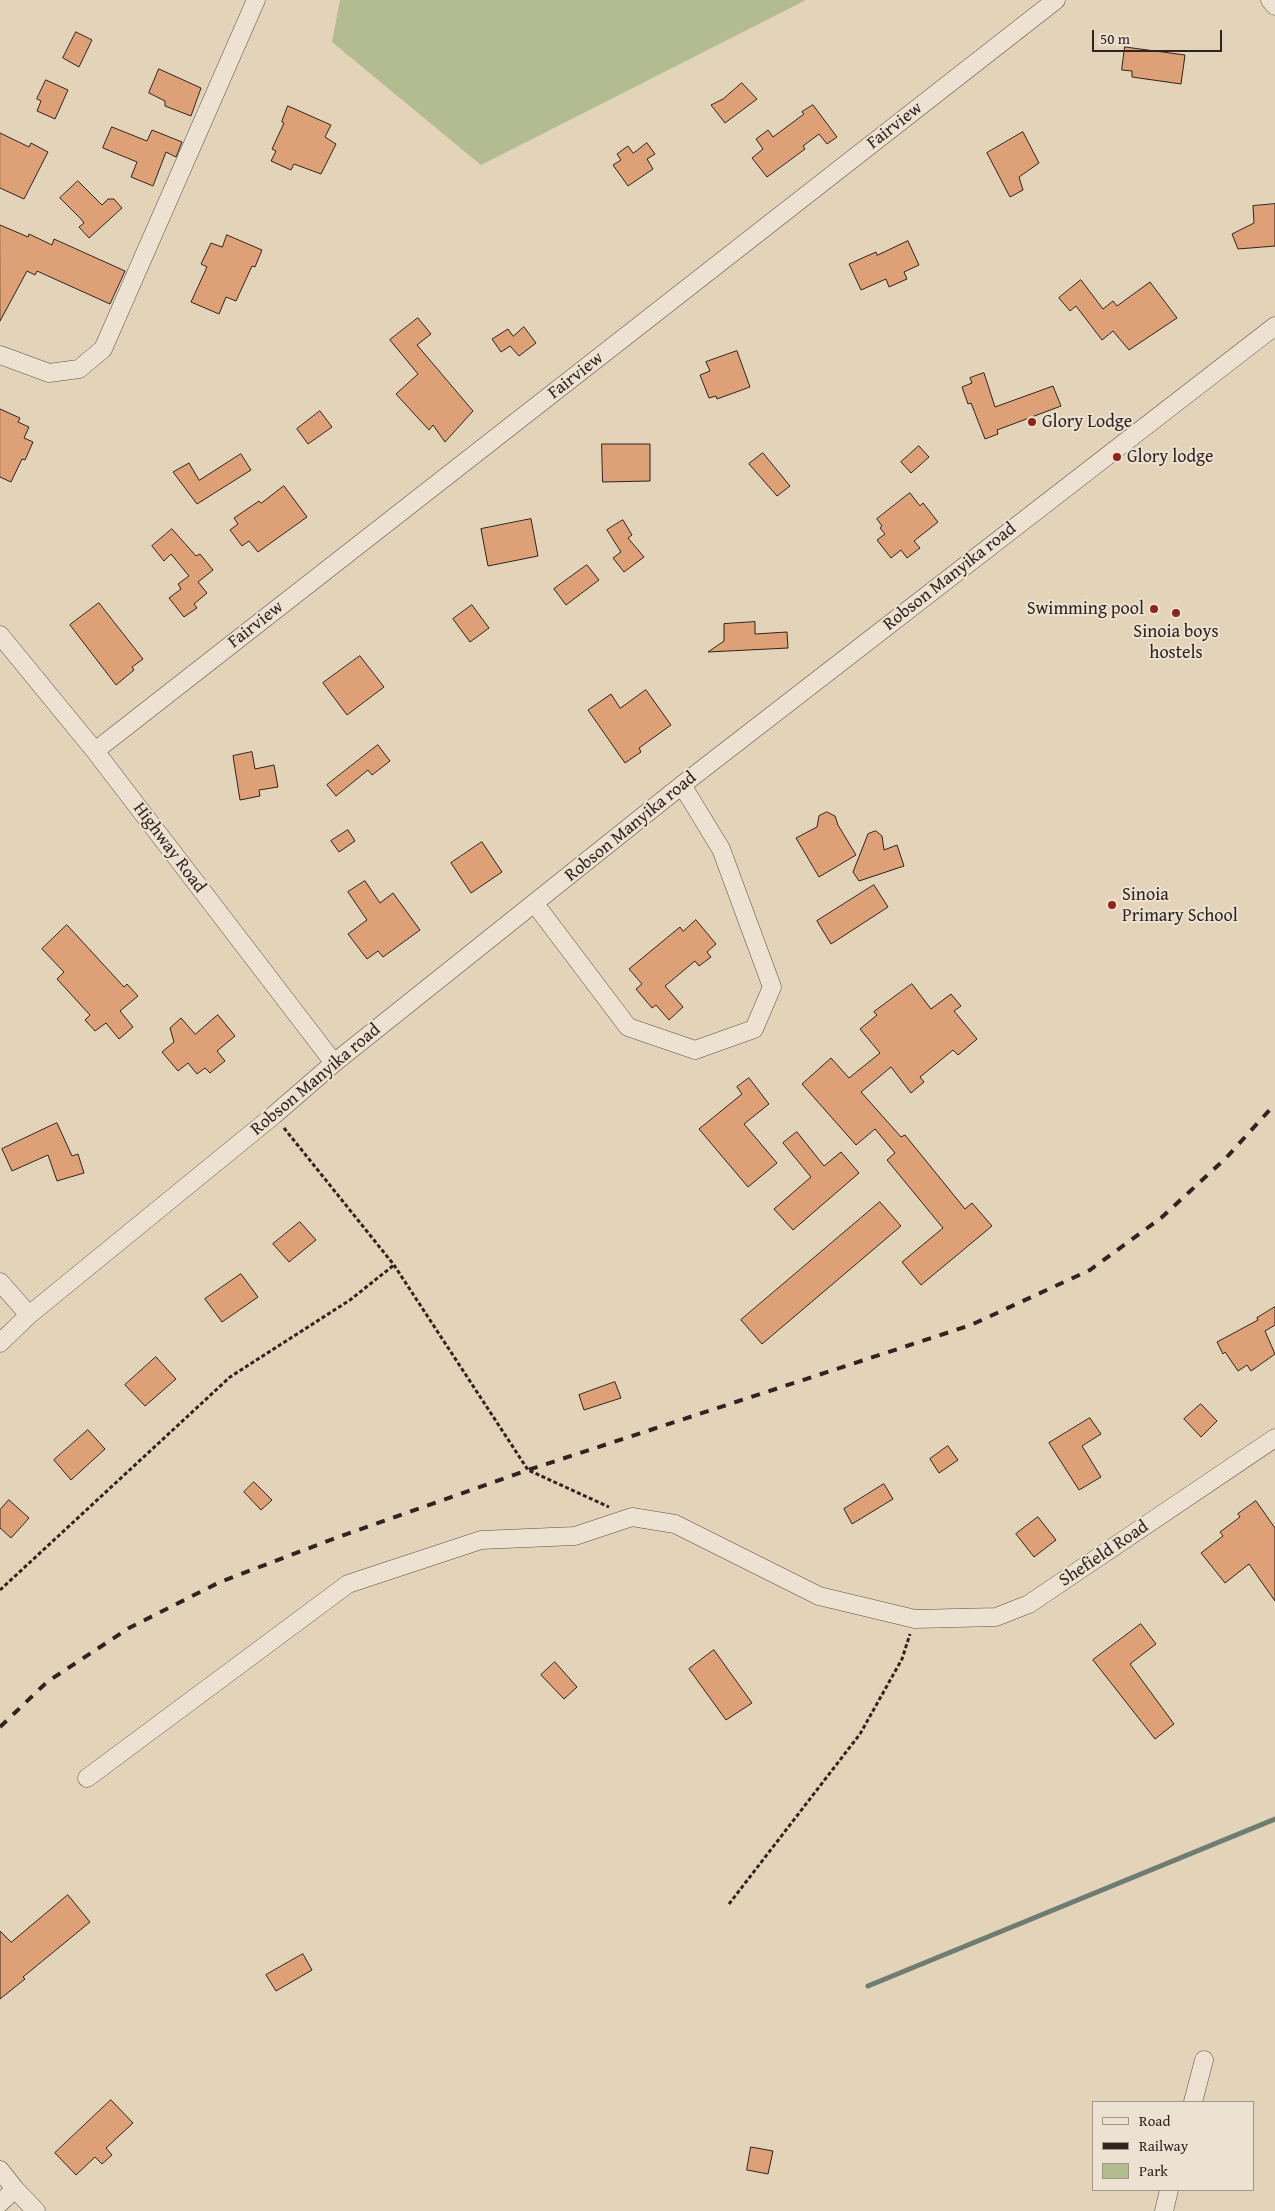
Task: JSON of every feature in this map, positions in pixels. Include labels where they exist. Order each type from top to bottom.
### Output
[{"type":"street","points":[[0,356],[48,373],[79,369],[103,349],[256,0]]},
{"type":"street","name":"Fairview","points":[[94,751],[1056,0]]},
{"type":"street","points":[[1270,0],[1275,6]]},
{"type":"street","name":"Robson Manyika road","points":[[0,1342],[29,1315],[274,1115],[334,1063],[682,785],[1275,326]]},
{"type":"street","name":"Highway Road","points":[[0,635],[94,751],[334,1063]]},
{"type":"street","points":[[535,904],[628,1027],[695,1050],[754,1029],[772,987],[721,849],[682,785]]},
{"type":"street","points":[[0,1282],[29,1315]]},
{"type":"street","name":"Shefield Road","points":[[632,1517],[675,1524],[819,1596],[915,1619],[996,1617],[1029,1604],[1275,1438]]},
{"type":"street","points":[[87,1778],[348,1584],[481,1540],[575,1536],[632,1517]]},
{"type":"street","points":[[1193,2101],[1204,2060]]},
{"type":"street","points":[[0,2170],[14,2189],[36,2211]]},
{"type":"street","points":[[0,2203],[14,2189]]},
{"type":"street","points":[[1164,2211],[1170,2191]]},
{"type":"path","points":[[274,1115],[394,1265],[528,1470],[632,1517]]},
{"type":"path","points":[[0,1590],[230,1377],[350,1300],[394,1265]]},
{"type":"path","points":[[729,1904],[860,1734],[902,1659],[915,1619]]},
{"type":"green space","points":[[340,0],[806,0],[481,165],[332,42]]},
{"type":"building","points":[[76,32],[92,40],[79,67],[63,58]]},
{"type":"building","points":[[1125,47],[1185,55],[1181,84],[1132,77],[1132,71],[1122,70]]},
{"type":"building","points":[[159,69],[201,88],[191,116],[165,106],[165,101],[149,93]]},
{"type":"building","points":[[46,80],[68,90],[55,119],[37,111],[41,101],[37,99]]},
{"type":"building","points":[[742,83],[757,99],[725,123],[711,105],[723,99]]},
{"type":"building","points":[[813,105],[837,137],[827,144],[819,134],[803,146],[805,149],[767,177],[752,158],[763,149],[756,139],[768,130],[773,137]]},
{"type":"building","points":[[288,106],[331,125],[325,137],[336,144],[321,174],[294,164],[291,170],[271,161],[276,151],[272,149],[284,123],[282,122]]},
{"type":"building","points":[[112,127],[147,141],[152,130],[182,142],[176,157],[166,152],[153,186],[131,177],[137,162],[103,148]]},
{"type":"building","points":[[1023,132],[1039,163],[1019,177],[1023,190],[1010,197],[987,153]]},
{"type":"building","points":[[0,133],[29,147],[31,143],[48,152],[24,199],[0,188]]},
{"type":"building","points":[[647,143],[655,154],[647,159],[653,169],[628,186],[613,165],[621,160],[617,154],[628,146],[633,153]]},
{"type":"building","points":[[78,181],[102,205],[108,199],[114,199],[122,208],[89,238],[79,227],[84,223],[60,198]]},
{"type":"building","points":[[1275,204],[1275,246],[1238,249],[1232,234],[1254,223],[1253,206]]},
{"type":"building","points":[[0,225],[28,237],[29,234],[52,245],[54,239],[125,271],[110,304],[37,271],[35,275],[27,271],[0,321]]},
{"type":"building","points":[[227,235],[262,250],[255,267],[252,266],[236,301],[226,297],[219,314],[191,302],[207,267],[201,264],[211,243],[222,247]]},
{"type":"building","points":[[908,241],[919,265],[904,272],[907,279],[889,287],[886,279],[861,290],[849,264],[876,252],[877,255]]},
{"type":"building","points":[[1081,280],[1103,309],[1113,301],[1117,306],[1150,282],[1177,318],[1129,350],[1113,331],[1102,340],[1076,306],[1070,311],[1059,298]]},
{"type":"building","points":[[418,318],[431,334],[417,345],[473,411],[445,442],[433,425],[429,430],[396,394],[418,374],[390,340]]},
{"type":"building","points":[[524,327],[536,343],[519,356],[510,346],[501,352],[492,339],[508,329],[513,336]]},
{"type":"building","points":[[737,351],[750,387],[717,399],[716,396],[709,398],[700,375],[710,371],[706,362]]},
{"type":"building","points":[[984,373],[995,407],[1053,386],[1061,406],[997,430],[998,434],[985,439],[971,403],[968,404],[962,387],[972,383],[970,378]]},
{"type":"building","points":[[0,409],[20,418],[18,422],[29,427],[24,438],[33,442],[25,460],[22,459],[11,482],[0,477]]},
{"type":"building","points":[[320,411],[332,427],[308,444],[297,429]]},
{"type":"building","points":[[602,444],[650,444],[650,481],[603,482]]},
{"type":"building","points":[[919,446],[929,457],[911,473],[901,462]]},
{"type":"building","points":[[763,453],[790,486],[777,496],[749,464]]},
{"type":"building","points":[[241,454],[251,470],[197,504],[173,472],[189,463],[199,480]]},
{"type":"building","points":[[284,486],[307,517],[258,552],[249,541],[242,546],[230,530],[238,524],[234,518],[259,501],[261,503]]},
{"type":"building","points":[[910,493],[920,506],[923,503],[938,522],[914,541],[920,548],[907,558],[901,550],[891,558],[877,540],[885,534],[880,528],[882,526],[877,519]]},
{"type":"building","points":[[531,519],[538,556],[488,566],[481,529]]},
{"type":"building","points":[[623,520],[632,535],[628,538],[644,557],[624,572],[613,558],[621,552],[607,530]]},
{"type":"building","points":[[172,529],[196,556],[200,554],[213,570],[198,582],[207,593],[194,604],[197,608],[184,617],[169,598],[181,589],[178,584],[189,576],[171,554],[164,561],[152,546]]},
{"type":"building","points":[[587,565],[599,580],[566,605],[554,589]]},
{"type":"building","points":[[99,603],[143,659],[132,667],[134,670],[116,685],[70,625]]},
{"type":"building","points":[[472,605],[489,628],[470,642],[453,619]]},
{"type":"building","points":[[755,622],[755,634],[787,632],[788,648],[708,652],[724,641],[724,624]]},
{"type":"building","points":[[360,656],[384,687],[347,715],[323,683]]},
{"type":"building","points":[[646,690],[671,725],[639,748],[641,752],[625,763],[588,710],[611,694],[620,708]]},
{"type":"building","points":[[378,745],[390,761],[372,775],[368,770],[336,796],[327,785]]},
{"type":"building","points":[[252,752],[255,769],[274,765],[278,787],[259,790],[260,796],[240,800],[233,756]]},
{"type":"building","points":[[827,812],[835,816],[838,825],[856,855],[819,877],[796,838],[817,827],[819,816]]},
{"type":"building","points":[[348,830],[355,841],[339,852],[331,841]]},
{"type":"building","points":[[876,831],[882,836],[884,850],[897,845],[904,866],[859,881],[853,872],[868,834]]},
{"type":"building","points":[[482,842],[502,872],[471,893],[451,863]]},
{"type":"building","points":[[365,881],[380,903],[393,893],[420,930],[383,957],[378,951],[367,959],[348,934],[367,920],[348,892]]},
{"type":"building","points":[[874,885],[888,907],[831,944],[817,921]]},
{"type":"building","points":[[696,920],[716,944],[707,952],[711,957],[699,966],[695,961],[665,986],[683,1007],[669,1020],[656,1005],[652,1008],[636,989],[642,984],[629,969],[680,927],[683,931]]},
{"type":"building","points":[[67,925],[124,987],[127,984],[138,996],[120,1011],[133,1027],[119,1039],[106,1023],[95,1031],[85,1020],[90,1015],[57,979],[64,972],[42,949]]},
{"type":"building","points":[[912,984],[931,1009],[951,994],[961,1006],[954,1011],[977,1039],[958,1055],[953,1050],[920,1077],[924,1082],[911,1093],[891,1067],[861,1092],[901,1137],[905,1135],[965,1209],[972,1203],[992,1226],[921,1285],[902,1262],[943,1228],[887,1160],[895,1153],[875,1129],[856,1145],[802,1084],[831,1058],[849,1078],[880,1053],[860,1029],[877,1015],[874,1012]]},
{"type":"building","points":[[218,1015],[235,1036],[217,1051],[225,1061],[210,1073],[205,1068],[197,1074],[188,1063],[178,1071],[162,1052],[174,1042],[170,1028],[181,1018],[195,1034]]},
{"type":"building","points":[[749,1078],[769,1104],[744,1124],[777,1163],[748,1187],[699,1129],[742,1094],[737,1087]]},
{"type":"building","points":[[57,1123],[72,1156],[78,1154],[84,1173],[57,1181],[48,1155],[12,1171],[2,1149]]},
{"type":"building","points":[[797,1132],[824,1166],[841,1152],[859,1173],[793,1230],[774,1209],[811,1177],[783,1143]]},
{"type":"building","points":[[880,1202],[901,1226],[762,1344],[741,1320]]},
{"type":"building","points":[[300,1222],[316,1240],[289,1262],[273,1244]]},
{"type":"building","points":[[241,1274],[258,1297],[222,1322],[205,1299]]},
{"type":"building","points":[[1275,1307],[1275,1325],[1265,1331],[1275,1354],[1251,1371],[1247,1365],[1238,1371],[1225,1352],[1223,1354],[1217,1342],[1258,1320],[1257,1318]]},
{"type":"building","points":[[156,1357],[176,1379],[145,1406],[125,1385]]},
{"type":"building","points":[[615,1382],[621,1398],[584,1410],[579,1395]]},
{"type":"building","points":[[1201,1404],[1217,1421],[1201,1437],[1184,1419]]},
{"type":"building","points":[[1090,1418],[1101,1434],[1082,1446],[1101,1477],[1079,1490],[1049,1443]]},
{"type":"building","points":[[88,1430],[105,1449],[71,1480],[54,1460]]},
{"type":"building","points":[[948,1446],[958,1460],[939,1473],[930,1459]]},
{"type":"building","points":[[254,1482],[272,1500],[261,1510],[244,1492]]},
{"type":"building","points":[[884,1484],[893,1499],[852,1524],[844,1509]]},
{"type":"building","points":[[9,1500],[29,1518],[11,1538],[0,1528],[0,1510]]},
{"type":"building","points":[[1256,1501],[1275,1528],[1275,1601],[1249,1564],[1225,1583],[1201,1553],[1223,1536],[1220,1532],[1240,1517],[1238,1514]]},
{"type":"building","points":[[1038,1517],[1056,1540],[1034,1557],[1016,1534]]},
{"type":"building","points":[[1141,1624],[1156,1644],[1130,1664],[1174,1724],[1155,1739],[1093,1660]]},
{"type":"building","points":[[714,1650],[752,1703],[726,1720],[689,1669]]},
{"type":"building","points":[[555,1662],[577,1687],[564,1699],[541,1675]]},
{"type":"building","points":[[68,1895],[90,1922],[23,1977],[25,1979],[0,1999],[0,1931],[11,1942]]},
{"type":"building","points":[[303,1954],[312,1970],[276,1991],[266,1975]]},
{"type":"building","points":[[111,2100],[133,2123],[106,2148],[112,2155],[102,2164],[95,2157],[76,2175],[55,2153]]},
{"type":"building","points":[[751,2147],[773,2151],[768,2174],[747,2170]]},
{"type":"waterway","points":[[868,1986],[1275,1819]]},
{"type":"railway","points":[[0,1727],[47,1682],[129,1628],[220,1582],[333,1539],[528,1470],[971,1325],[1090,1270],[1161,1218],[1226,1158],[1275,1104]]},
{"type":"place","name":"Glory Lodge","points":[[1032,422]]},
{"type":"place","name":"Glory lodge","points":[[1117,457]]},
{"type":"place","name":"Swimming pool","points":[[1154,609]]},
{"type":"place","name":"Sinoia boys hostels","points":[[1176,613]]},
{"type":"place","name":"Sinoia Primary School","points":[[1112,905]]}]
